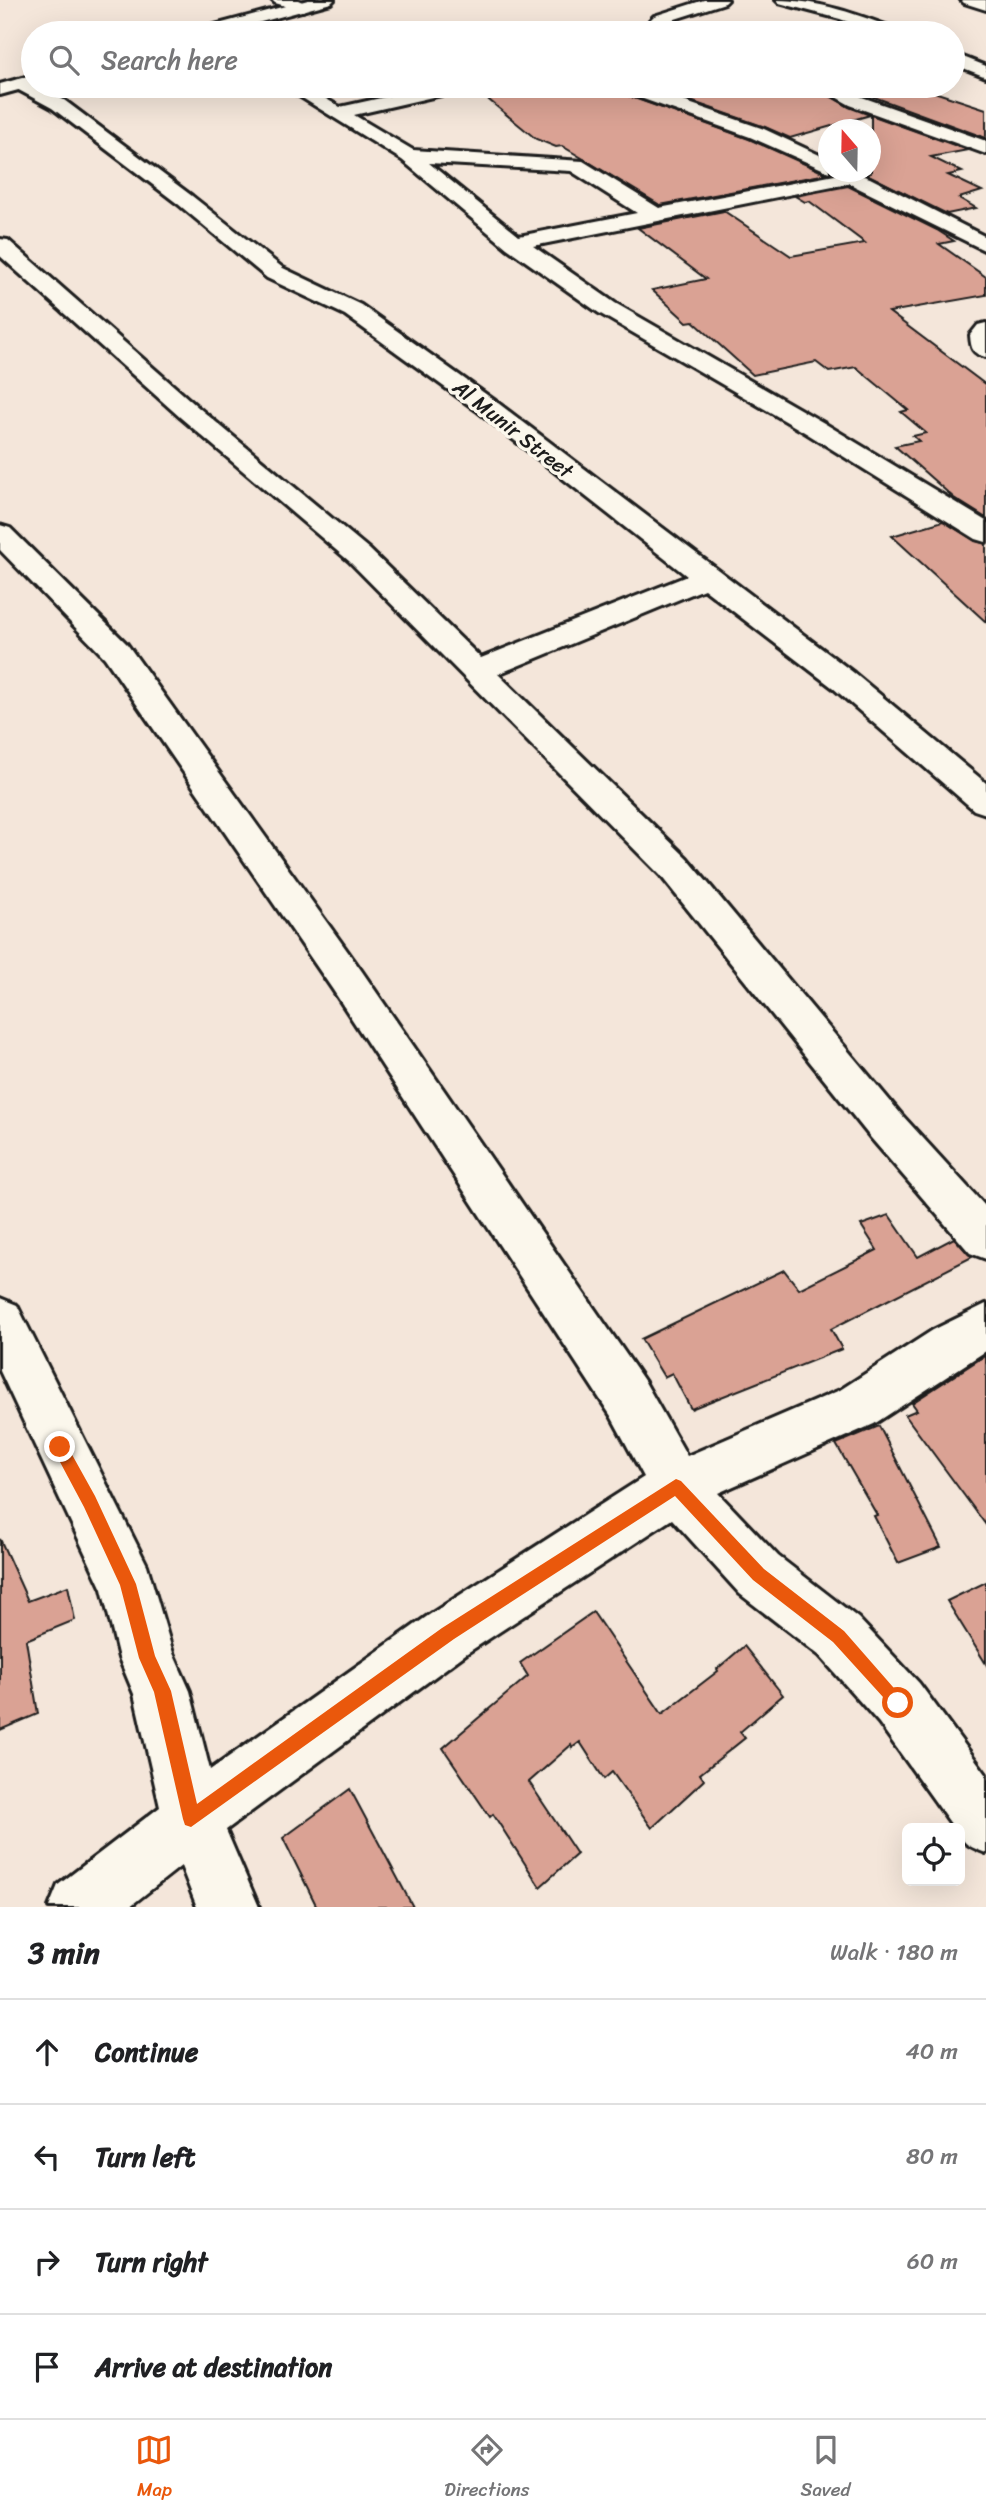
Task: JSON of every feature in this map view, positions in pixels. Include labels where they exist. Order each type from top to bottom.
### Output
[{"type":"street","points":[[280,0],[303,6]]},
{"type":"street","points":[[247,21],[326,0]]},
{"type":"street","points":[[662,21],[660,19],[720,0]]},
{"type":"street","points":[[784,0],[860,21]]},
{"type":"street","points":[[969,0],[986,5]]},
{"type":"street","points":[[965,63],[986,72]]},
{"type":"street","name":"Al Munir Street","points":[[45,98],[58,104],[185,200],[275,273],[353,310],[485,405],[843,680],[986,802]]},
{"type":"street","points":[[313,98],[409,156],[515,243],[607,309],[815,428],[986,533]]},
{"type":"street","points":[[339,113],[405,98]]},
{"type":"street","points":[[658,98],[757,133],[818,160]]},
{"type":"street","points":[[850,98],[986,148]]},
{"type":"street","points":[[409,156],[576,165],[655,215]]},
{"type":"street","points":[[515,243],[818,180]]},
{"type":"street","points":[[863,182],[986,245]]},
{"type":"street","points":[[0,245],[190,413],[359,555],[674,867],[886,1126],[986,1239]]},
{"type":"street","points":[[986,330],[982,335],[983,348],[986,351]]},
{"type":"street","points":[[0,534],[116,652],[346,980],[628,1399],[676,1486],[759,1575],[839,1636],[898,1703],[986,1823]]},
{"type":"street","points":[[477,671],[709,577]]},
{"type":"street","points":[[0,1320],[128,1584],[147,1658],[162,1691],[191,1819],[228,1907]]},
{"type":"street","points":[[80,1907],[191,1819],[448,1634],[676,1486],[857,1408],[950,1346],[986,1326]]},
{"type":"building","points":[[486,98],[634,98],[749,139],[818,170],[818,176],[660,205],[562,146],[556,147],[536,139]]},
{"type":"building","points":[[682,98],[834,98],[870,115],[856,119],[818,119],[818,130],[790,138]]},
{"type":"building","points":[[877,98],[953,98],[986,109],[986,138]]},
{"type":"building","points":[[871,115],[968,150],[931,157],[962,172],[948,175],[982,191],[959,198],[976,208],[947,214],[881,181],[881,119],[871,119]]},
{"type":"building","points":[[848,186],[954,241],[939,244],[986,277],[986,295],[889,312],[986,385],[986,518],[954,498],[895,446],[919,441],[913,436],[926,433],[901,412],[908,410],[856,367],[829,372],[816,362],[753,375],[693,321],[687,322],[652,290],[706,279],[638,228],[724,211],[791,256],[865,243],[809,201],[805,202],[795,196]]},
{"type":"building","points":[[943,521],[975,541],[986,544],[986,622],[892,536]]},
{"type":"building","points":[[889,1215],[918,1257],[954,1238],[972,1257],[831,1329],[842,1349],[691,1409],[672,1373],[664,1377],[641,1339],[784,1270],[799,1289],[877,1250],[861,1225]]},
{"type":"building","points":[[986,1355],[986,1525],[905,1415],[917,1410],[912,1403]]},
{"type":"building","points":[[879,1426],[941,1547],[898,1563],[874,1516],[877,1515],[836,1444]]},
{"type":"building","points":[[0,1539],[28,1601],[68,1586],[75,1620],[26,1640],[38,1714],[0,1730]]},
{"type":"building","points":[[986,1582],[986,1664],[947,1601]]},
{"type":"building","points":[[593,1612],[662,1714],[718,1671],[717,1669],[744,1646],[783,1695],[740,1732],[745,1738],[700,1774],[704,1780],[652,1828],[612,1772],[604,1779],[580,1742],[572,1748],[571,1745],[529,1782],[577,1854],[540,1887],[493,1814],[490,1817],[443,1748],[528,1676],[520,1663]]},
{"type":"building","points":[[350,1789],[413,1907],[317,1907],[283,1838]]},
{"type":"route","points":[[60,1447],[90,1501],[128,1584],[142,1629],[147,1658],[162,1691],[191,1819],[448,1634],[676,1486],[759,1575],[839,1636],[898,1703]]}]
